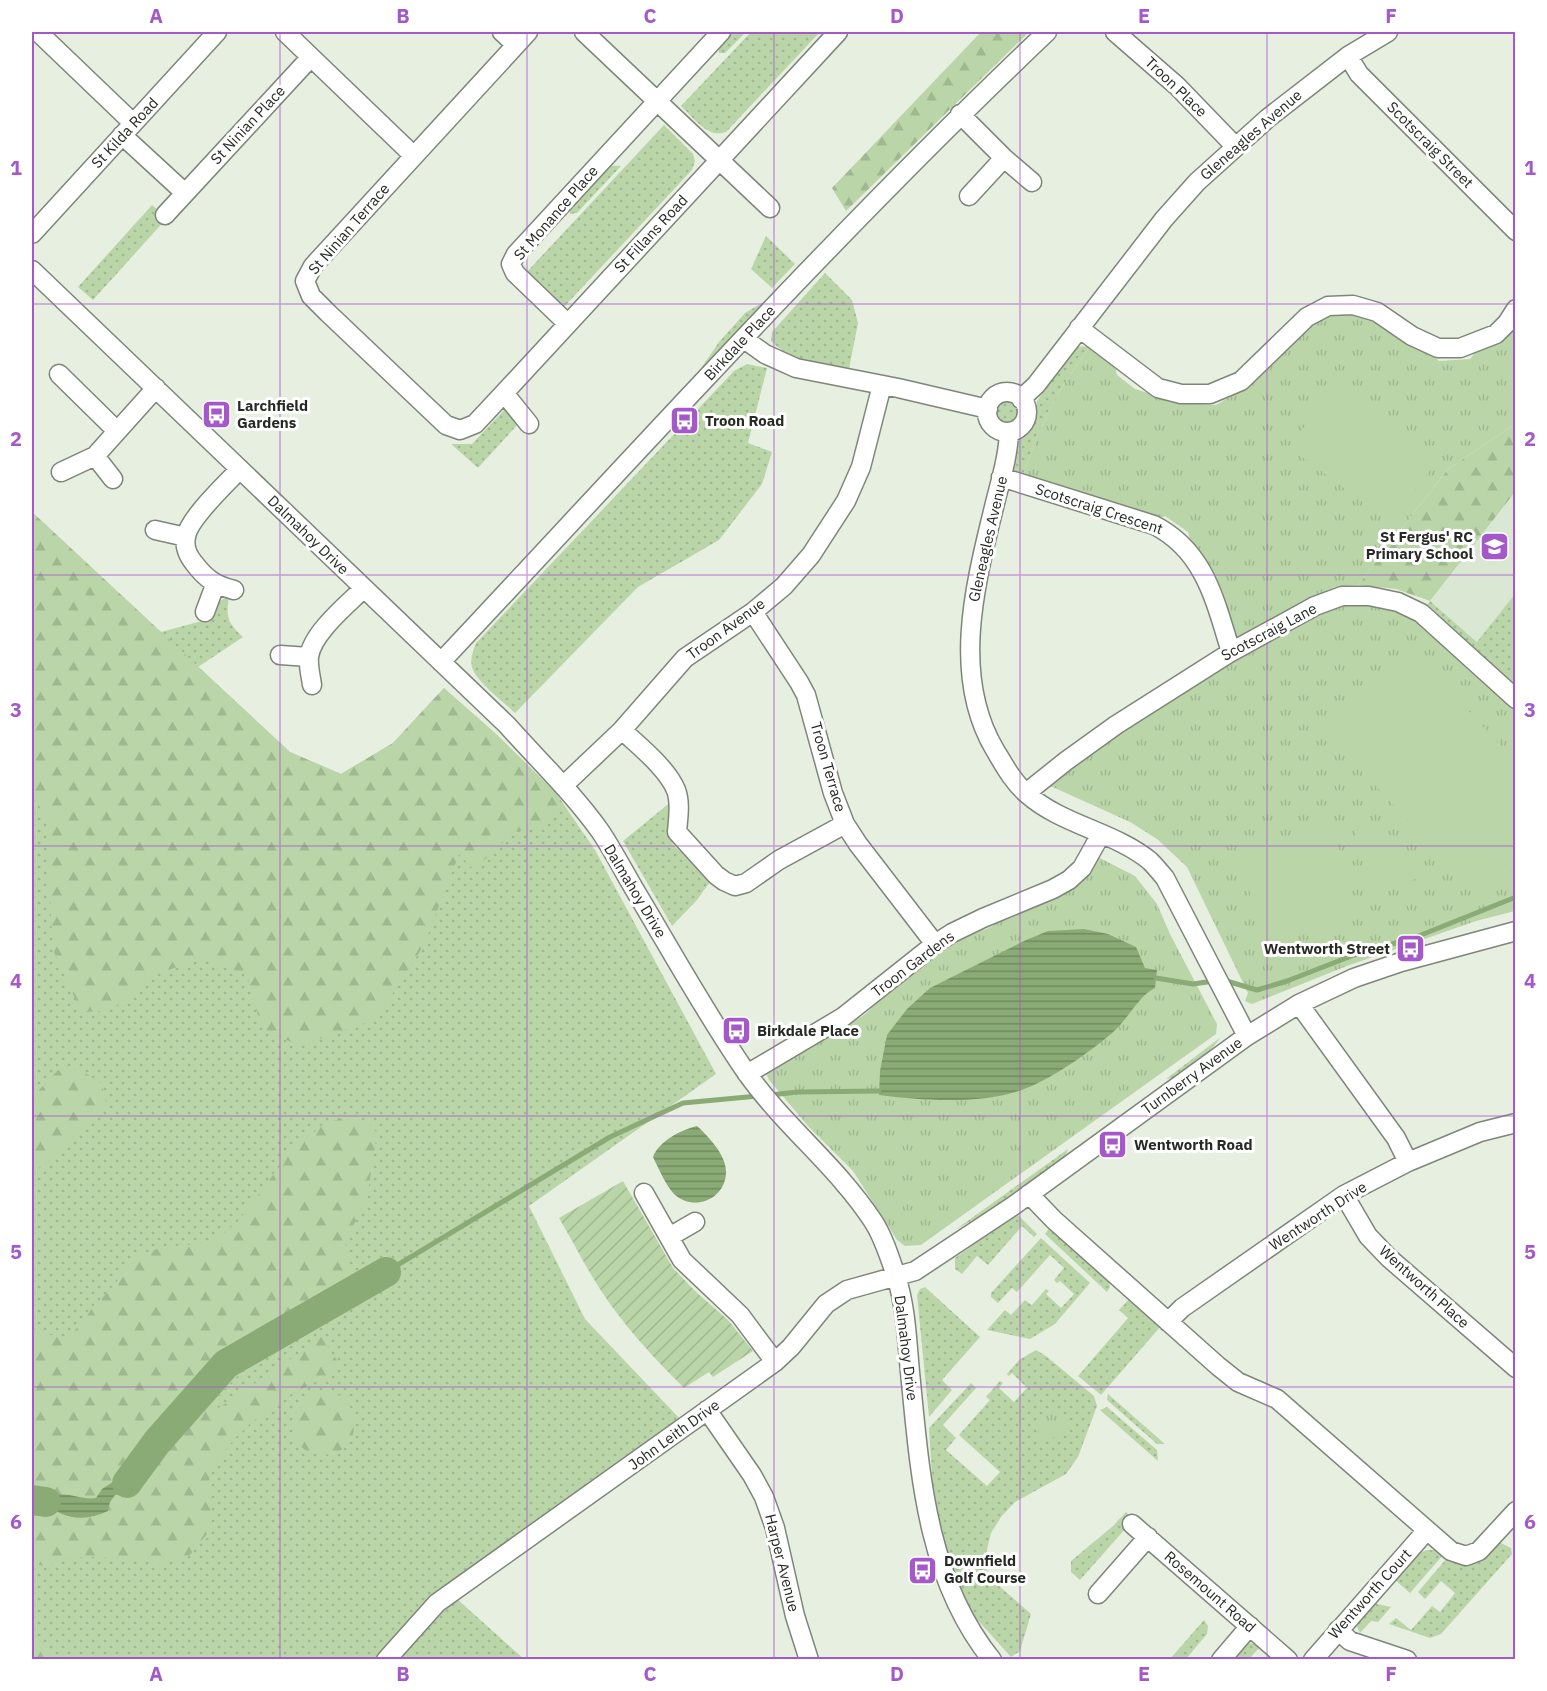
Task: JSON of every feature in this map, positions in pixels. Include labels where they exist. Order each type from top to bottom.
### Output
[{"type":"street","points":[[38,32],[128,129],[184,194]]},
{"type":"street","name":"St Kilda Road","points":[[32,234],[218,32]]},
{"type":"street","points":[[285,32],[414,156]]},
{"type":"street","name":"St Ninian Terrace","points":[[460,430],[446,425],[311,296],[305,281],[313,266],[522,38],[502,32]]},
{"type":"street","points":[[584,32],[770,208]]},
{"type":"street","name":"St Monance Place","points":[[568,324],[515,273],[512,264],[516,254],[721,32]]},
{"type":"street","name":"St Fillans Road","points":[[460,430],[475,424],[838,32]]},
{"type":"street","name":"Birkdale Place","points":[[441,662],[744,339],[960,114],[1047,32]]},
{"type":"street","name":"Troon Place","points":[[1115,32],[1177,87],[1235,146]]},
{"type":"street","name":"Gleneagles Avenue","points":[[1021,399],[1036,385],[1164,219],[1197,182],[1268,118],[1348,56],[1388,32]]},
{"type":"street","name":"Scotscraig Street","points":[[1348,56],[1359,74],[1515,231]]},
{"type":"street","name":"St Ninian Place","points":[[165,215],[311,57]]},
{"type":"street","points":[[960,114],[1032,182]]},
{"type":"street","points":[[969,196],[1004,158]]},
{"type":"street","name":"Dalmahoy Drive","points":[[32,270],[507,725],[562,786],[600,832],[705,1009],[747,1074],[780,1114],[847,1185],[874,1224],[896,1276],[903,1309],[919,1464],[929,1527],[944,1576],[964,1619],[992,1659]]},
{"type":"street","points":[[1079,328],[1158,388],[1181,394],[1210,394],[1241,381],[1307,317],[1328,306],[1353,305],[1377,312],[1412,336],[1438,348],[1460,348],[1496,334],[1507,323],[1515,309]]},
{"type":"street","points":[[744,339],[765,354],[796,368],[988,409]]},
{"type":"street","points":[[59,374],[116,430]]},
{"type":"street","name":"Troon Avenue","points":[[562,786],[622,730],[684,658],[753,612],[811,555],[842,509],[861,467],[882,385]]},
{"type":"street","points":[[61,472],[94,456],[156,388]]},
{"type":"street","points":[[504,393],[529,424]]},
{"type":"street","points":[[1011,393],[1021,399],[1026,416],[1020,427],[1003,432],[989,421],[988,409],[993,398],[1011,393]]},
{"type":"street","name":"Gleneagles Avenue","points":[[1009,432],[1008,456],[979,571],[972,613],[970,654],[974,697],[986,736],[1008,772],[1026,793],[1051,812],[1101,834],[1142,856],[1150,861],[1165,878],[1246,1036]]},
{"type":"street","points":[[94,456],[113,479]]},
{"type":"street","points":[[234,590],[214,585],[199,570],[188,555],[186,537],[193,520],[240,469]]},
{"type":"street","name":"Scotscraig Crescent","points":[[1001,477],[1154,525],[1170,533],[1187,548],[1199,565],[1213,596],[1231,651]]},
{"type":"street","points":[[155,530],[186,537]]},
{"type":"street","points":[[205,612],[214,585]]},
{"type":"street","points":[[312,685],[309,657],[323,630],[364,588]]},
{"type":"street","name":"Scotscraig Lane","points":[[1026,793],[1116,725],[1231,651],[1315,606],[1342,596],[1369,596],[1398,602],[1421,613],[1515,699]]},
{"type":"street","name":"Troon Terrace","points":[[753,612],[800,681],[833,793],[845,824],[935,944]]},
{"type":"street","points":[[280,655],[309,657]]},
{"type":"street","points":[[622,730],[667,775],[676,791],[679,811],[677,832],[724,881],[735,886],[746,883],[779,860],[845,824]]},
{"type":"street","name":"Troon Gardens","points":[[747,1074],[843,1017],[935,944],[983,918],[1069,880],[1082,868],[1101,834]]},
{"type":"street","name":"Turnberry Avenue","points":[[896,1276],[915,1271],[1029,1194],[1246,1036],[1299,1004],[1354,978],[1391,965],[1515,930]]},
{"type":"street","points":[[1299,1004],[1396,1138],[1408,1162]]},
{"type":"street","name":"Wentworth Drive","points":[[1168,1322],[1182,1308],[1344,1195],[1408,1162],[1480,1132],[1515,1123]]},
{"type":"street","points":[[644,1193],[682,1260],[740,1315],[775,1362]]},
{"type":"street","points":[[1029,1194],[1054,1220],[1238,1382],[1277,1399],[1451,1551],[1466,1556],[1479,1551],[1515,1511]]},
{"type":"street","name":"Wentworth Place","points":[[1344,1195],[1368,1236],[1389,1258],[1515,1368]]},
{"type":"street","points":[[669,1237],[695,1222]]},
{"type":"street","name":"John Leith Drive","points":[[386,1659],[437,1603],[775,1362],[791,1347],[826,1304],[848,1290],[896,1276]]},
{"type":"street","name":"Harper Avenue","points":[[707,1410],[752,1475],[764,1497],[775,1528],[795,1616],[808,1659]]},
{"type":"street","name":"Rosemount Road","points":[[1132,1524],[1288,1659]]},
{"type":"street","name":"Wentworth Court","points":[[1313,1659],[1427,1530]]},
{"type":"street","points":[[1098,1594],[1148,1537]]},
{"type":"street","points":[[1221,1659],[1250,1626]]},
{"type":"street","points":[[1338,1630],[1350,1641],[1407,1659]]},
{"type":"shaded area","name":"St Fergus' RC Primary School","points":[[1515,492],[1515,674],[1430,601]]},
{"type":"shaded area","points":[[1084,929],[1108,934],[1136,947],[1145,968],[1157,970],[1155,988],[1144,996],[1111,1034],[1048,1078],[1021,1090],[960,1100],[879,1095],[880,1071],[887,1035],[907,1009],[930,988],[1048,931]]},
{"type":"shaded area","points":[[697,1126],[712,1141],[724,1160],[726,1173],[720,1190],[714,1196],[699,1202],[690,1202],[674,1194],[653,1157],[660,1146],[671,1137]]},
{"type":"shaded area","points":[[116,1480],[126,1483],[128,1494],[115,1495],[108,1511],[100,1514],[83,1518],[67,1516],[59,1513],[46,1502],[52,1497],[64,1494],[96,1498],[102,1489]]},
{"type":"green space","points":[[729,32],[746,32],[725,53],[719,53],[718,43]]},
{"type":"green space","points":[[751,32],[820,32],[726,132],[713,133],[681,106]]},
{"type":"green space","points":[[981,32],[1029,32],[846,211],[832,188]]},
{"type":"green space","points":[[664,125],[693,154],[695,161],[692,170],[563,308],[524,275]]},
{"type":"green space","points":[[604,165],[621,166],[577,213],[570,214],[569,203]]},
{"type":"green space","points":[[152,205],[167,218],[93,300],[78,287]]},
{"type":"green space","points":[[766,236],[795,264],[772,288],[751,269]]},
{"type":"green space","points":[[825,273],[852,300],[858,323],[849,369],[798,358],[788,354],[771,341],[772,332]]},
{"type":"green space","points":[[767,300],[693,380],[719,342],[745,313]]},
{"type":"green space","points":[[1352,312],[1373,321],[1407,344],[1433,355],[1439,361],[1470,359],[1476,351],[1515,320],[1515,424],[1448,469],[1358,585],[1335,587],[1281,613],[1283,618],[1243,637],[1236,636],[1232,632],[1188,532],[1165,516],[1157,519],[1023,477],[1035,441],[1050,408],[1091,346],[1115,366],[1117,375],[1135,389],[1180,403],[1216,405],[1246,387],[1312,323],[1332,314]]},
{"type":"green space","points":[[1091,346],[1050,408],[1035,441],[1023,477],[1013,468],[1018,441],[1035,421],[1037,401],[1075,347]]},
{"type":"green space","points":[[747,364],[767,368],[748,443],[772,452],[762,484],[719,540],[638,587],[515,713],[484,685],[475,673],[471,661],[476,643],[734,371]]},
{"type":"green space","points":[[1337,383],[1439,458],[1391,523],[1289,447]]},
{"type":"green space","points":[[1007,402],[1014,405],[1017,412],[1014,419],[1007,422],[1000,419],[997,412],[1000,405]]},
{"type":"green space","points":[[507,407],[519,423],[478,468],[451,444],[472,444]]},
{"type":"green space","points":[[1515,424],[1515,492],[1430,601],[1396,589],[1358,585],[1448,469]]},
{"type":"green space","points":[[32,512],[161,632],[209,619],[216,603],[229,596],[229,619],[243,637],[198,667],[290,752],[341,774],[393,743],[444,688],[496,734],[556,793],[595,850],[716,1074],[529,1206],[585,1319],[681,1420],[447,1590],[524,1659],[32,1659]]},
{"type":"green space","points":[[32,512],[290,752],[341,774],[393,743],[444,688],[496,734],[556,793],[559,815],[539,826],[514,832],[474,870],[459,854],[424,945],[376,1019],[299,1046],[261,1027],[247,975],[204,959],[161,972],[109,1011],[81,1012],[53,950],[46,820],[32,791]]},
{"type":"green space","points":[[1515,594],[1515,685],[1427,605],[1430,601],[1477,642]]},
{"type":"green space","points":[[1340,602],[1368,603],[1396,609],[1419,618],[1515,706],[1515,911],[1476,921],[1347,966],[1252,1004],[1245,1001],[1248,993],[1187,867],[1157,839],[1130,822],[1046,784],[1119,729],[1234,656]]},
{"type":"green space","points":[[1411,649],[1515,761],[1515,856],[1476,893],[1324,731]]},
{"type":"green space","points":[[672,801],[673,814],[668,827],[673,845],[712,879],[697,900],[672,926],[623,841]]},
{"type":"green space","points":[[1332,824],[1358,917],[1264,944],[1238,850]]},
{"type":"green space","points":[[1380,824],[1419,866],[1423,877],[1371,892],[1355,831]]},
{"type":"green space","points":[[1098,857],[1135,876],[1157,904],[1217,1024],[1216,1034],[921,1245],[905,1246],[897,1240],[853,1171],[808,1126],[769,1080],[766,1073],[841,1025],[865,1014],[881,994],[961,935],[981,931],[994,925],[1010,912]]},
{"type":"green space","points":[[1221,1037],[1190,1069],[1183,1074],[1166,1079]]},
{"type":"green space","points":[[58,1070],[81,1070],[102,1084],[107,1107],[32,1174],[32,1108],[39,1090]]},
{"type":"green space","points":[[350,1117],[367,1121],[377,1133],[367,1199],[345,1242],[356,1295],[336,1311],[299,1328],[251,1362],[216,1398],[217,1409],[323,1335],[329,1350],[343,1368],[293,1393],[253,1421],[212,1466],[209,1477],[211,1529],[189,1556],[155,1565],[147,1560],[92,1557],[66,1558],[46,1566],[32,1564],[32,1333],[68,1337],[137,1256],[163,1247],[212,1243],[238,1221],[297,1144],[327,1122]]},
{"type":"green space","points":[[1068,1149],[1065,1158],[1002,1204],[955,1230]]},
{"type":"green space","points":[[623,1181],[673,1268],[728,1320],[753,1351],[713,1377],[709,1372],[684,1388],[627,1327],[607,1300],[559,1218]]},
{"type":"green space","points":[[1017,1214],[1037,1234],[1034,1237],[1022,1226],[988,1265],[977,1256],[962,1274],[955,1269],[955,1258]]},
{"type":"green space","points":[[1051,1226],[1108,1278],[1110,1287],[1107,1292],[1045,1234]]},
{"type":"green space","points":[[1041,1238],[1090,1283],[1055,1324],[1030,1339],[987,1330],[1005,1310],[1011,1315],[1025,1300],[1032,1305],[1046,1289],[1049,1291],[1046,1294],[1061,1308],[1074,1294],[1060,1281],[1057,1283],[1054,1280],[1064,1268],[1050,1255],[1017,1292],[1012,1288],[998,1303],[991,1297],[991,1293]]},
{"type":"green space","points":[[925,1287],[980,1337],[942,1380],[952,1390],[929,1417],[917,1295],[920,1289]]},
{"type":"green space","points":[[1130,1298],[1161,1326],[1101,1395],[1078,1376],[1128,1318],[1119,1310]]},
{"type":"green space","points":[[1036,1350],[1094,1396],[1097,1406],[1078,1457],[1066,1474],[1015,1502],[1001,1517],[991,1533],[984,1562],[990,1578],[1031,1614],[1020,1651],[1011,1657],[973,1615],[950,1568],[934,1508],[929,1428],[971,1383],[976,1388],[943,1425],[956,1438],[946,1450],[987,1486],[1000,1472],[959,1435],[990,1400],[986,1397],[1000,1381],[1003,1383],[999,1388],[1014,1402],[1027,1388],[1012,1373],[1009,1376],[1007,1374],[1019,1360]]},
{"type":"green space","points":[[331,1391],[347,1401],[350,1406],[354,1419],[352,1438],[339,1451],[326,1455],[314,1453],[302,1448],[298,1443],[292,1421],[302,1401],[311,1392]]},
{"type":"green space","points":[[1108,1394],[1165,1444],[1157,1444],[1107,1400]]},
{"type":"green space","points":[[1107,1407],[1157,1450],[1158,1461],[1100,1410]]},
{"type":"green space","points":[[1051,1411],[1067,1416],[1068,1423],[1063,1432],[1044,1443],[1040,1441],[1037,1419]]},
{"type":"green space","points":[[1126,1512],[1134,1519],[1080,1580],[1071,1572],[1071,1561],[1113,1526]]},
{"type":"green space","points":[[1497,1541],[1511,1548],[1512,1554],[1441,1634],[1430,1638],[1389,1624],[1396,1618],[1411,1630],[1432,1606],[1440,1612],[1455,1593],[1441,1581],[1425,1599],[1418,1592],[1447,1558],[1466,1565],[1480,1560]]},
{"type":"green space","points":[[1427,1550],[1437,1550],[1443,1555],[1410,1593],[1394,1579],[1416,1554]]},
{"type":"green space","points":[[1373,1603],[1391,1607],[1378,1622],[1371,1621],[1360,1633],[1355,1623]]},
{"type":"green space","points":[[1204,1620],[1208,1626],[1207,1634],[1186,1659],[1170,1659]]},
{"type":"green space","points":[[32,1639],[59,1659],[32,1659]]},
{"type":"green space","points":[[1250,1643],[1261,1646],[1249,1659],[1232,1660],[1241,1646]]},
{"type":"waterway","points":[[1223,980],[1257,990],[1354,955],[1416,937],[1516,897]]},
{"type":"waterway","points":[[1156,978],[1193,984],[1214,981]]},
{"type":"waterway","points":[[770,1095],[798,1092],[879,1091]]},
{"type":"waterway","points":[[386,1272],[610,1137],[683,1103],[758,1096]]},
{"type":"waterway","points":[[127,1483],[157,1442],[226,1364],[386,1272]]},
{"type":"waterway","points":[[32,1500],[46,1502]]},
{"type":"place","name":"Larchfield Gardens","points":[[216,415]]},
{"type":"place","name":"Troon Road","points":[[684,421]]},
{"type":"place","name":"St Fergus' RC Primary School","points":[[1494,546]]},
{"type":"place","name":"Wentworth Street","points":[[1411,949]]},
{"type":"place","name":"Birkdale Place","points":[[736,1031]]},
{"type":"place","name":"Wentworth Road","points":[[1113,1145]]},
{"type":"place","name":"Downfield Golf Course","points":[[923,1570]]}]
